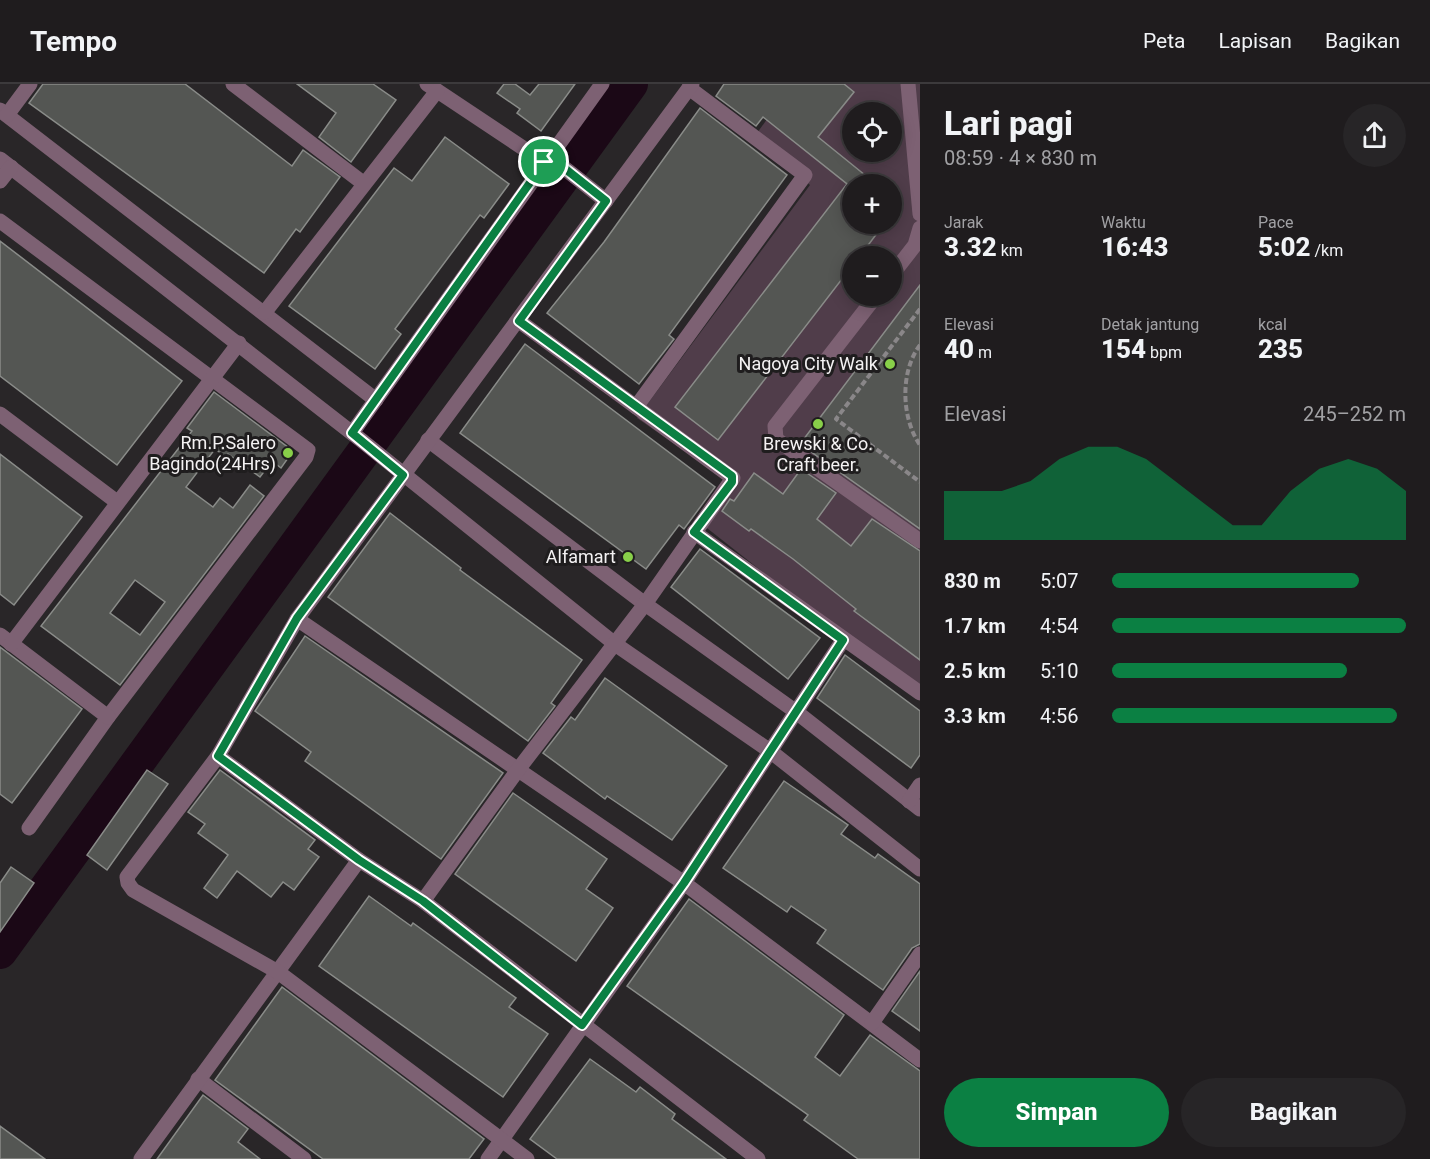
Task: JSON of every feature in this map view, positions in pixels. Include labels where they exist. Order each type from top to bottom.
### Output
[{"type":"street","points":[[30,84],[3,113],[265,312],[376,400]]},
{"type":"street","points":[[233,84],[363,183]]},
{"type":"street","points":[[357,436],[376,400],[602,84]]},
{"type":"street","points":[[908,84],[920,214]]},
{"type":"street","points":[[527,1159],[278,972],[133,890],[128,884],[132,869],[218,756],[297,618],[397,470],[428,440],[519,321],[691,86],[806,175],[636,407]]},
{"type":"street","points":[[265,312],[363,183],[432,87],[548,159],[606,201]]},
{"type":"street","points":[[0,182],[5,163],[357,436],[615,644],[770,751],[920,869]]},
{"type":"street","points":[[0,221],[308,450],[308,455],[108,717],[29,828]]},
{"type":"street","points":[[902,262],[915,245],[920,228]]},
{"type":"street","points":[[868,306],[775,426],[774,435],[920,541]]},
{"type":"street","points":[[423,901],[517,771],[645,604],[734,478],[519,321]]},
{"type":"street","points":[[108,717],[5,640],[117,502],[238,343]]},
{"type":"street","points":[[0,414],[117,502]]},
{"type":"street","points":[[428,440],[645,604],[795,711],[915,805],[920,785]]},
{"type":"street","points":[[694,532],[920,693]]},
{"type":"street","points":[[297,618],[517,771],[684,883],[920,1060]]},
{"type":"street","points":[[488,1159],[684,883],[843,640]]},
{"type":"street","points":[[218,756],[359,860],[423,901],[758,1159]]},
{"type":"street","points":[[141,1159],[359,860]]},
{"type":"street","points":[[872,1023],[920,954]]},
{"type":"street","points":[[198,1079],[304,1159]]},
{"type":"path","points":[[920,309],[836,419],[920,482]]},
{"type":"path","points":[[920,345],[906,381],[906,412],[920,445]]},
{"type":"shaded area","points":[[792,84],[920,84],[920,696],[698,521],[725,479],[637,418],[810,185],[755,136]]},
{"type":"building","points":[[43,84],[185,84],[292,166],[303,150],[340,177],[300,232],[296,229],[264,273],[29,103]]},
{"type":"building","points":[[297,84],[373,84],[396,100],[351,162],[319,137],[336,113]]},
{"type":"building","points":[[504,84],[515,84],[530,95],[539,84],[575,84],[541,131],[517,113],[520,109],[497,93]]},
{"type":"building","points":[[724,84],[844,84],[854,92],[846,102],[842,102],[842,107],[818,137],[842,156],[842,162],[849,162],[864,174],[842,174],[842,180],[763,117],[756,126],[716,96]]},
{"type":"building","points":[[700,108],[787,175],[669,335],[674,339],[639,384],[547,313],[604,242]]},
{"type":"building","points":[[445,137],[509,184],[484,218],[480,215],[395,329],[401,334],[375,369],[289,306],[394,168],[412,181]]},
{"type":"building","points":[[842,190],[842,234],[876,234],[868,246],[842,246],[842,279],[718,440],[675,407]]},
{"type":"building","points":[[0,241],[182,381],[117,465],[0,376]]},
{"type":"building","name":"Nagoya City Walk","points":[[920,285],[920,529],[800,444]]},
{"type":"building","points":[[525,344],[715,487],[684,529],[679,525],[646,569],[460,433]]},
{"type":"building","points":[[214,392],[293,451],[281,468],[272,461],[260,477],[228,454],[226,457],[215,449],[186,487],[213,507],[220,498],[233,508],[250,485],[264,496],[120,685],[41,626],[192,431],[187,428]],"holes":[[[135,580],[165,602],[140,635],[110,613]]]},
{"type":"building","points":[[0,454],[82,517],[14,605],[0,594]]},
{"type":"building","points":[[801,469],[836,493],[817,519],[851,546],[872,519],[920,551],[920,660],[854,611],[856,609],[793,559],[722,511],[730,499],[734,501],[754,473],[783,494]]},
{"type":"building","points":[[390,513],[461,568],[460,570],[582,660],[551,703],[555,706],[528,741],[328,597]]},
{"type":"building","points":[[700,549],[820,638],[788,679],[671,587]]},
{"type":"building","points":[[305,636],[503,773],[441,859],[305,761],[311,752],[255,711]]},
{"type":"building","points":[[0,647],[82,709],[12,803],[0,794]]},
{"type":"building","points":[[845,655],[920,711],[920,755],[911,768],[817,698]]},
{"type":"building","points":[[605,678],[727,766],[672,840],[607,796],[605,799],[543,753],[571,717],[575,720]]},
{"type":"building","points":[[147,770],[168,784],[107,870],[87,855]]},
{"type":"building","points":[[220,770],[315,840],[308,849],[319,857],[294,890],[283,882],[271,897],[237,871],[217,898],[204,888],[228,855],[198,833],[205,824],[188,812]]},
{"type":"building","points":[[784,781],[848,825],[841,834],[875,858],[878,854],[920,884],[920,944],[912,948],[883,990],[817,943],[826,930],[791,906],[787,912],[723,868]]},
{"type":"building","points":[[513,793],[607,859],[586,889],[613,908],[576,961],[455,874]]},
{"type":"building","points":[[11,867],[34,883],[0,932],[0,883]]},
{"type":"building","points":[[369,896],[411,926],[413,923],[516,998],[509,1007],[548,1034],[503,1097],[319,966]]},
{"type":"building","points":[[689,899],[844,1015],[815,1057],[840,1076],[870,1035],[920,1071],[920,1159],[858,1159],[804,1120],[808,1115],[627,986]]},
{"type":"building","points":[[920,971],[920,1031],[892,1011]]},
{"type":"building","points":[[282,987],[484,1139],[469,1159],[323,1159],[215,1080]]},
{"type":"building","points":[[590,1059],[636,1092],[640,1087],[675,1114],[672,1119],[726,1159],[557,1159],[530,1139]]},
{"type":"building","points":[[203,1095],[248,1129],[238,1142],[260,1159],[157,1159]]},
{"type":"building","points":[[0,1126],[45,1159],[0,1159]]},
{"type":"waterway","points":[[0,952],[631,84]]},
{"type":"place","name":"Nagoya City Walk","points":[[890,364]]},
{"type":"place","name":"Brewski & Co. Craft beer.","points":[[818,424]]},
{"type":"place","name":"Rm.P.Salero Bagindo(24Hrs)","points":[[288,453]]},
{"type":"place","name":"Alfamart","points":[[628,557]]},
{"type":"route","points":[[549,156],[606,201],[519,321],[732,476],[734,478],[732,482],[694,532],[843,640],[684,883],[582,1025],[423,901],[359,860],[218,756],[297,618],[403,475],[352,433],[544,162],[549,156]]}]
